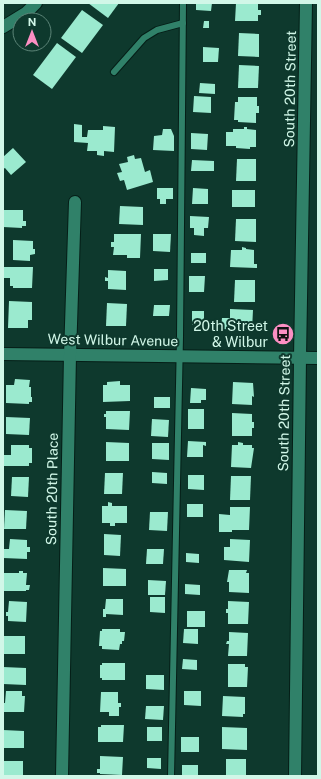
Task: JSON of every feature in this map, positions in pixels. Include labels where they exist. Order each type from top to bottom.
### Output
[{"type":"street","points":[[3,27],[26,13],[36,3]]},
{"type":"street","name":"South 20th Street","points":[[294,776],[306,3]]},
{"type":"street","name":"South 20th Place","points":[[62,776],[70,355],[75,202]]},
{"type":"street","name":"West Wilbur Avenue","points":[[3,354],[318,358]]},
{"type":"lane","points":[[171,776],[180,356],[183,3]]},
{"type":"lane","points":[[114,72],[144,38],[157,30],[183,23]]},
{"type":"building","points":[[88,3],[119,3],[108,18]]},
{"type":"building","points":[[196,3],[212,3],[211,11],[196,10]]},
{"type":"building","points":[[236,3],[258,3],[258,10],[261,10],[261,15],[258,15],[258,21],[235,21]]},
{"type":"building","points":[[82,10],[103,25],[82,53],[61,38]]},
{"type":"building","points":[[204,21],[209,21],[209,28],[203,28]]},
{"type":"building","points":[[239,33],[259,34],[259,57],[238,56]]},
{"type":"building","points":[[57,43],[76,57],[52,89],[33,75],[50,52],[52,52]]},
{"type":"building","points":[[203,47],[219,48],[218,62],[203,62]]},
{"type":"building","points":[[239,65],[259,66],[258,88],[238,88]]},
{"type":"building","points":[[200,83],[215,84],[215,94],[199,93]]},
{"type":"building","points":[[194,96],[211,97],[211,113],[193,112]]},
{"type":"building","points":[[238,97],[257,97],[259,113],[256,113],[256,123],[238,122],[238,120],[234,120],[235,102],[238,102]]},
{"type":"building","points":[[74,124],[82,125],[82,137],[87,137],[88,130],[103,130],[103,126],[115,127],[114,152],[104,151],[104,156],[97,155],[97,151],[87,151],[88,143],[74,142]]},
{"type":"building","points":[[244,127],[247,127],[247,129],[256,130],[256,147],[250,147],[250,149],[236,148],[236,146],[226,146],[226,132],[233,132],[233,129],[244,129]]},
{"type":"building","points":[[163,129],[171,129],[174,136],[174,151],[153,150],[154,136],[162,135]]},
{"type":"building","points":[[191,133],[208,134],[207,150],[191,149]]},
{"type":"building","points":[[13,148],[26,162],[11,175],[5,168],[3,169],[3,157]]},
{"type":"building","points":[[134,155],[135,159],[141,158],[145,172],[150,170],[153,182],[127,190],[124,180],[120,181],[117,173],[122,172],[119,164],[128,162],[127,157]]},
{"type":"building","points":[[237,159],[256,159],[256,181],[236,181]]},
{"type":"building","points":[[192,160],[214,161],[214,171],[191,171]]},
{"type":"building","points":[[157,188],[173,188],[173,199],[166,199],[166,204],[160,204],[160,199],[157,199]]},
{"type":"building","points":[[193,188],[208,189],[208,204],[192,204]]},
{"type":"building","points":[[232,190],[255,190],[255,207],[232,207]]},
{"type":"building","points":[[120,206],[143,207],[143,225],[119,224]]},
{"type":"building","points":[[3,210],[23,210],[23,221],[26,221],[26,226],[22,226],[22,228],[3,227]]},
{"type":"building","points":[[190,216],[209,217],[208,228],[204,228],[204,236],[194,235],[194,228],[190,228]]},
{"type":"building","points":[[236,219],[256,219],[256,242],[235,241]]},
{"type":"building","points":[[114,234],[141,234],[140,258],[127,258],[127,255],[113,255],[114,247],[111,247],[111,242],[114,242]]},
{"type":"building","points":[[153,234],[171,234],[170,252],[153,251]]},
{"type":"building","points":[[13,240],[33,241],[33,249],[35,249],[35,254],[30,255],[30,261],[13,260]]},
{"type":"building","points":[[242,247],[254,250],[254,264],[257,264],[257,268],[230,267],[231,250],[242,250]]},
{"type":"building","points":[[191,253],[206,253],[206,263],[191,263]]},
{"type":"building","points":[[3,267],[33,267],[32,288],[13,288],[13,286],[10,286],[10,278],[3,278]]},
{"type":"building","points":[[154,269],[168,269],[168,280],[154,281]]},
{"type":"building","points":[[108,270],[126,271],[126,290],[108,289],[108,281],[105,281],[105,277],[108,278]]},
{"type":"building","points":[[189,276],[205,276],[204,292],[189,292]]},
{"type":"building","points":[[235,280],[255,280],[255,302],[234,302]]},
{"type":"building","points":[[9,301],[32,302],[32,320],[28,320],[28,328],[8,328]]},
{"type":"building","points":[[107,303],[127,304],[126,326],[106,326]]},
{"type":"building","points":[[154,305],[170,305],[169,316],[153,316]]},
{"type":"building","points":[[230,309],[253,310],[252,330],[221,329],[222,318],[230,318]]},
{"type":"building","points":[[192,311],[204,311],[204,325],[192,325]]},
{"type":"building","points":[[15,379],[30,380],[29,387],[31,387],[32,402],[29,402],[29,404],[6,403],[6,385],[14,385]]},
{"type":"building","points":[[120,381],[120,385],[130,385],[130,401],[103,402],[103,385],[107,385],[107,382]]},
{"type":"building","points":[[233,382],[253,383],[254,397],[252,396],[252,405],[232,404]]},
{"type":"building","points":[[191,388],[206,389],[206,400],[201,400],[201,403],[190,403]]},
{"type":"building","points":[[154,397],[170,397],[170,408],[154,408]]},
{"type":"building","points":[[188,409],[204,409],[204,429],[188,429]]},
{"type":"building","points":[[106,411],[130,411],[129,430],[106,429],[106,417],[104,417],[104,414],[106,414]]},
{"type":"building","points":[[232,413],[252,414],[254,428],[252,428],[252,436],[232,436]]},
{"type":"building","points":[[6,417],[30,418],[29,435],[6,434]]},
{"type":"building","points":[[152,419],[169,420],[168,437],[151,436]]},
{"type":"building","points":[[188,441],[206,442],[206,446],[203,445],[203,457],[187,457]]},
{"type":"building","points":[[106,442],[129,443],[129,461],[106,461]]},
{"type":"building","points":[[238,442],[243,443],[243,445],[252,445],[252,448],[254,448],[251,468],[231,467],[232,445],[238,445]]},
{"type":"building","points":[[152,443],[169,443],[169,460],[152,459]]},
{"type":"building","points":[[11,445],[29,445],[29,448],[32,448],[32,463],[29,463],[29,466],[3,466],[3,455],[11,455]]},
{"type":"building","points":[[152,472],[167,473],[167,484],[152,483]]},
{"type":"building","points":[[105,473],[123,473],[122,494],[104,494]]},
{"type":"building","points":[[188,475],[204,475],[204,490],[188,489]]},
{"type":"building","points":[[231,476],[251,476],[250,500],[230,500]]},
{"type":"building","points":[[12,477],[29,477],[28,497],[11,496]]},
{"type":"building","points":[[108,502],[112,503],[112,506],[127,506],[127,523],[115,523],[115,526],[110,526],[110,523],[102,523],[102,506],[108,506]]},
{"type":"building","points":[[187,504],[203,504],[203,517],[187,517]]},
{"type":"building","points":[[230,507],[250,507],[249,530],[219,532],[219,514],[230,515]]},
{"type":"building","points":[[5,510],[27,511],[26,529],[4,529]]},
{"type":"building","points":[[150,512],[168,512],[167,531],[149,530]]},
{"type":"building","points":[[104,534],[121,535],[120,556],[104,555]]},
{"type":"building","points":[[10,539],[27,540],[27,547],[30,547],[30,552],[27,552],[27,559],[3,558],[3,549],[9,549]]},
{"type":"building","points":[[230,539],[250,540],[249,562],[224,560],[224,547],[230,547]]},
{"type":"building","points":[[147,549],[164,549],[163,564],[146,564]]},
{"type":"building","points":[[186,553],[199,554],[199,563],[186,562]]},
{"type":"building","points":[[103,568],[126,569],[126,586],[103,586]]},
{"type":"building","points":[[229,570],[247,570],[246,573],[249,573],[249,593],[229,592],[229,582],[227,582]]},
{"type":"building","points":[[19,571],[27,573],[26,585],[30,585],[29,590],[3,591],[4,573],[19,573]]},
{"type":"building","points":[[148,580],[166,581],[165,595],[148,595]]},
{"type":"building","points":[[185,584],[200,585],[200,595],[185,594]]},
{"type":"building","points":[[150,597],[165,597],[165,613],[150,612]]},
{"type":"building","points":[[106,599],[123,599],[123,615],[106,614],[106,617],[103,617],[103,609],[105,609]]},
{"type":"building","points":[[9,601],[27,602],[26,622],[8,621],[6,612],[8,612]]},
{"type":"building","points":[[228,601],[249,602],[248,624],[228,624],[228,613],[226,613],[226,609],[228,609]]},
{"type":"building","points":[[187,611],[205,611],[205,627],[187,627]]},
{"type":"building","points":[[102,629],[120,629],[120,632],[125,632],[124,641],[120,644],[119,650],[102,649],[102,646],[99,646],[100,631],[102,631]]},
{"type":"building","points":[[184,629],[198,629],[198,644],[183,643]]},
{"type":"building","points":[[229,632],[248,633],[247,656],[228,656],[229,644],[226,644],[227,641],[229,641]]},
{"type":"building","points":[[3,636],[25,636],[25,654],[3,654]]},
{"type":"building","points":[[183,659],[197,660],[197,670],[182,669]]},
{"type":"building","points":[[102,663],[125,663],[125,680],[102,680],[102,678],[100,678],[100,665],[102,665]]},
{"type":"building","points":[[228,664],[245,664],[245,667],[248,667],[247,687],[228,687]]},
{"type":"building","points":[[3,667],[26,668],[26,685],[3,684]]},
{"type":"building","points":[[146,675],[164,675],[164,690],[146,689]]},
{"type":"building","points":[[6,691],[22,691],[22,696],[25,696],[24,712],[3,712],[3,703],[5,703]]},
{"type":"building","points":[[184,691],[201,691],[201,706],[184,705]]},
{"type":"building","points":[[101,692],[118,692],[118,703],[121,703],[121,707],[119,707],[119,716],[109,716],[109,712],[100,712]]},
{"type":"building","points":[[223,696],[245,697],[245,714],[243,714],[243,717],[222,716]]},
{"type":"building","points":[[146,706],[164,706],[163,720],[145,719]]},
{"type":"building","points":[[101,725],[124,725],[123,742],[98,742],[98,727],[101,727]]},
{"type":"building","points":[[147,727],[162,727],[162,741],[147,741]]},
{"type":"building","points":[[222,727],[247,728],[247,750],[222,749]]},
{"type":"building","points":[[3,730],[24,731],[24,748],[3,748]]},
{"type":"building","points":[[181,737],[199,737],[199,752],[181,752]]},
{"type":"building","points":[[100,756],[123,757],[122,775],[97,773],[97,769],[100,769]]},
{"type":"building","points":[[147,758],[161,758],[161,769],[147,768]]},
{"type":"building","points":[[226,759],[246,759],[246,776],[226,776]]},
{"type":"building","points":[[3,761],[23,761],[23,776],[3,776]]},
{"type":"building","points":[[182,765],[198,765],[198,776],[182,776]]},
{"type":"place","name":"20th Street & Wilbur","points":[[283,334]]}]
